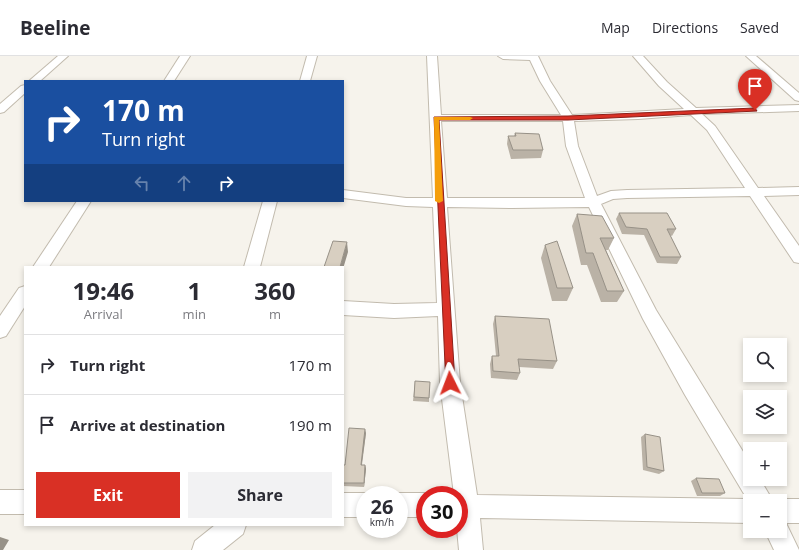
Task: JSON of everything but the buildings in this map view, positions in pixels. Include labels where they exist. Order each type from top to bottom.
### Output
[{"type":"street","points":[[35,80],[63,56]]},
{"type":"street","points":[[170,80],[185,56]]},
{"type":"street","points":[[305,80],[312,56]]},
{"type":"street","points":[[432,56],[439,203],[452,402],[461,486]]},
{"type":"street","points":[[503,56],[534,57],[545,81],[556,95],[568,118],[573,151],[592,202],[653,321],[692,389],[757,494]]},
{"type":"street","points":[[638,56],[663,84],[711,128],[799,258]]},
{"type":"street","points":[[751,56],[799,98]]},
{"type":"street","points":[[0,110],[24,89]]},
{"type":"street","points":[[436,118],[568,118],[638,116],[693,111],[799,108]]},
{"type":"street","points":[[344,194],[406,202],[512,204],[592,202],[615,195],[799,191]]},
{"type":"street","points":[[42,266],[83,202]]},
{"type":"street","points":[[252,266],[270,202]]},
{"type":"street","points":[[0,331],[24,294]]},
{"type":"street","points":[[344,308],[364,311],[411,312],[446,308]]},
{"type":"street","points":[[0,502],[24,502]]},
{"type":"street","points":[[344,505],[356,505]]},
{"type":"street","points":[[468,506],[743,511]]},
{"type":"street","points":[[787,511],[799,511]]},
{"type":"street","points":[[204,550],[233,526]]},
{"type":"street","points":[[468,534],[471,550]]},
{"type":"street","points":[[781,538],[787,550]]},
{"type":"slow traffic","points":[[439,201],[436,118],[470,118]]},
{"type":"route","points":[[450,383],[439,203],[436,118],[568,118],[638,116],[714,110],[755,110]]}]
